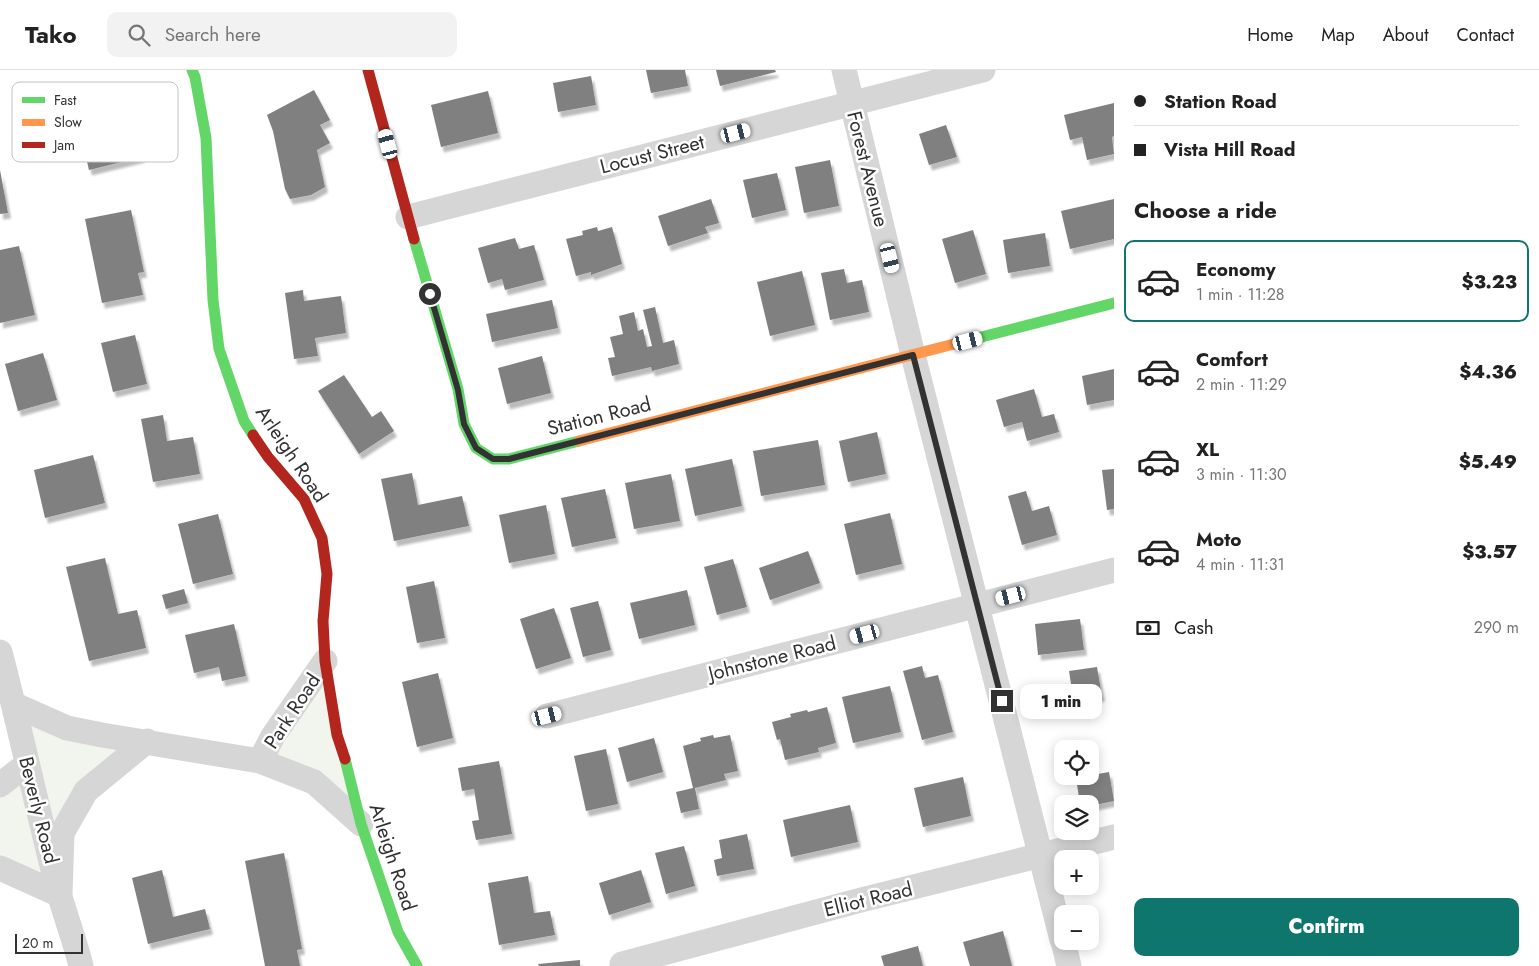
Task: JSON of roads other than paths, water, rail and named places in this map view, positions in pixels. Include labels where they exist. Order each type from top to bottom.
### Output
[{"type":"street","name":"Arleigh Road","points":[[192,70],[195,77],[206,138],[212,300],[219,349],[244,422],[268,457],[304,499],[322,538],[327,574],[323,622],[325,661],[337,735],[348,769],[361,824],[398,932],[416,966]]},
{"type":"street","name":"Station Road","points":[[368,70],[458,390],[464,424],[476,448],[493,459],[509,459],[1114,302]]},
{"type":"street","name":"Forest Avenue","points":[[844,70],[913,355],[1054,906]]},
{"type":"street","name":"Locust Street","points":[[408,217],[983,70]]},
{"type":"street","name":"Johnstone Road","points":[[547,716],[1114,570]]},
{"type":"street","name":"Beverly Road","points":[[0,652],[15,705],[26,764],[60,895],[81,966]]},
{"type":"street","name":"Park Road","points":[[260,761],[273,736],[325,661]]},
{"type":"street","name":"Park Road","points":[[15,705],[67,728],[260,761],[314,782],[361,824]]},
{"type":"street","points":[[0,868],[60,895],[62,833],[86,790],[147,741]]},
{"type":"street","points":[[0,784],[26,764]]},
{"type":"street","name":"Elliot Road","points":[[622,964],[862,900],[1114,837]]},
{"type":"street","name":"Forest Avenue","points":[[1065,950],[1069,966]]}]
